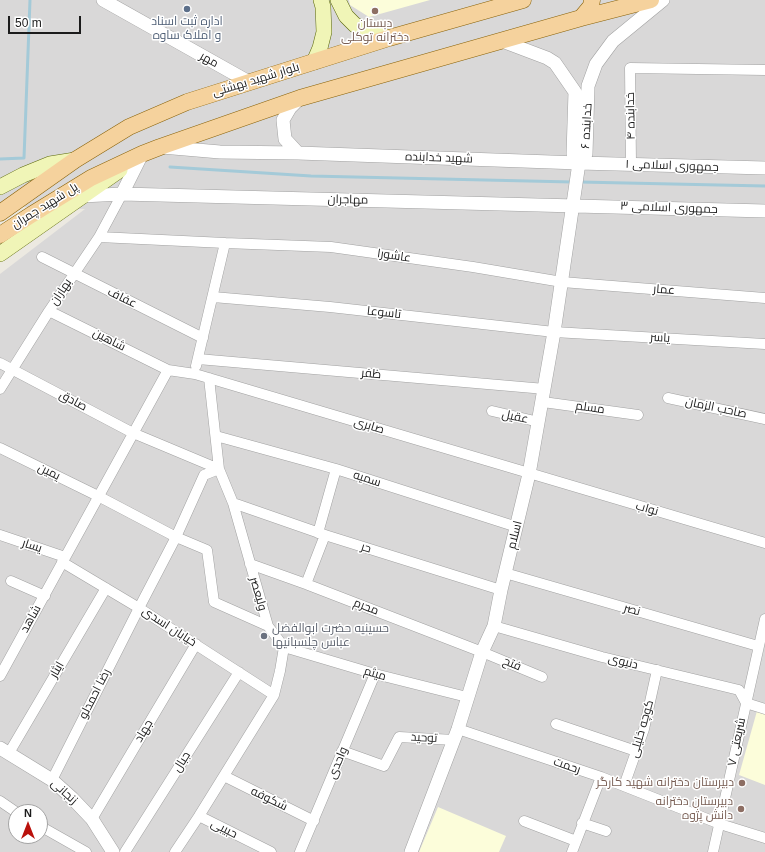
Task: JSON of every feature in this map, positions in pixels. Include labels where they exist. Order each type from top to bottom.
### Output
[{"type":"main road","name":"بلوار شهید بهشتی","points":[[0,187],[23,175],[50,164],[75,160],[129,127],[187,102],[493,4],[523,0]]},
{"type":"main road","points":[[581,18],[591,6],[592,0]]},
{"type":"main road","points":[[0,254],[142,154],[300,98],[581,18],[619,3],[651,0]]},
{"type":"main road","points":[[314,62],[320,48],[324,32],[322,4],[338,1],[346,16],[355,25],[389,38]]},
{"type":"main road","name":"پل شهید چمران","points":[[0,236],[91,178],[142,154]]},
{"type":"main road","name":"پل شهید چمران","points":[[0,213],[75,160]]},
{"type":"street","name":"مهر","points":[[103,0],[249,82]]},
{"type":"street","name":"مهر","points":[[118,0],[128,14]]},
{"type":"street","name":"خدابنده ۶","points":[[502,41],[547,58],[555,63],[575,92],[573,154],[579,163],[586,154],[588,86],[596,64],[613,41],[663,0]]},
{"type":"street","name":"خدابنده ۴","points":[[631,164],[630,68],[765,70]]},
{"type":"street","points":[[298,152],[285,139],[283,120],[290,108],[300,98]]},
{"type":"street","name":"شهید خدابنده","points":[[160,147],[220,152],[298,152],[579,163]]},
{"type":"street","points":[[122,194],[142,154]]},
{"type":"street","name":"جمهوری اسلامی ۱","points":[[579,163],[765,168]]},
{"type":"street","name":"اسلام","points":[[411,852],[456,734],[482,652],[494,626],[501,590],[529,474],[544,395],[574,205],[579,163]]},
{"type":"street","name":"مهاجران","points":[[82,196],[122,194],[574,205]]},
{"type":"street","name":"بهاران","points":[[0,389],[49,310],[99,237],[122,194]]},
{"type":"street","name":"جمهوری اسلامی ۳","points":[[574,205],[765,211]]},
{"type":"street","name":"عاشورا","points":[[99,237],[331,248],[473,267],[562,282]]},
{"type":"street","points":[[195,374],[225,243]]},
{"type":"street","name":"عفاف","points":[[42,257],[203,338]]},
{"type":"street","name":"عمار","points":[[562,282],[765,298]]},
{"type":"street","name":"تاسوعا","points":[[213,297],[330,307],[554,332]]},
{"type":"street","name":"شاهین","points":[[49,310],[168,370],[195,374]]},
{"type":"street","name":"یاسر","points":[[554,332],[765,344]]},
{"type":"street","name":"ظفر","points":[[198,359],[544,395]]},
{"type":"street","name":"صادق","points":[[0,363],[133,433],[219,469]]},
{"type":"street","name":"شاهد","points":[[0,676],[3,661],[45,596],[63,560],[168,370]]},
{"type":"street","name":"صابری","points":[[195,374],[529,474]]},
{"type":"street","name":"ولیعصر","points":[[209,378],[219,469],[232,502],[268,626],[284,646]]},
{"type":"street","name":"مسلم","points":[[544,395],[638,415]]},
{"type":"street","name":"صاحب الزمان","points":[[668,398],[765,418]]},
{"type":"street","name":"عقیل","points":[[492,411],[539,422]]},
{"type":"street","name":"سمیه","points":[[216,436],[336,469],[517,527]]},
{"type":"street","name":"یمین","points":[[0,448],[98,496],[176,537],[206,550],[214,602],[268,626]]},
{"type":"street","name":"رضا احمدلو","points":[[52,780],[176,537],[204,475],[219,469]]},
{"type":"street","points":[[306,584],[322,534],[336,469]]},
{"type":"street","name":"نواب","points":[[529,474],[765,543]]},
{"type":"street","name":"حر","points":[[232,502],[322,534],[501,590]]},
{"type":"street","name":"یسار","points":[[0,535],[63,560]]},
{"type":"street","name":"خیابان اسدی","points":[[63,560],[274,695]]},
{"type":"street","name":"محرم","points":[[250,564],[482,652]]},
{"type":"street","name":"نصر","points":[[505,573],[761,643]]},
{"type":"street","points":[[11,581],[45,596]]},
{"type":"street","name":"ایثار","points":[[5,751],[106,588]]},
{"type":"street","name":"شریعتی ۷","points":[[713,852],[761,643],[765,619]]},
{"type":"street","name":"دنیوی","points":[[494,626],[602,657],[739,690],[746,703]]},
{"type":"street","name":"جهاد","points":[[92,819],[196,644]]},
{"type":"street","points":[[175,852],[274,695],[284,646]]},
{"type":"street","name":"میثم","points":[[284,646],[376,674],[467,697]]},
{"type":"street","name":"فتح","points":[[482,652],[542,677]]},
{"type":"street","name":"کوچه خلیلی","points":[[624,786],[644,729],[657,670]]},
{"type":"street","name":"جبال","points":[[125,852],[239,672]]},
{"type":"street","name":"واحدی","points":[[300,852],[376,674]]},
{"type":"street","points":[[746,703],[765,709]]},
{"type":"street","points":[[556,724],[636,751]]},
{"type":"street","name":"توحید","points":[[342,751],[384,766],[399,737],[456,734]]},
{"type":"street","name":"رحمت","points":[[456,734],[601,777],[720,824],[765,838]]},
{"type":"street","name":"زنجانی","points":[[5,751],[52,780],[92,819],[113,852]]},
{"type":"street","name":"شکوفه","points":[[224,776],[314,821]]},
{"type":"street","points":[[572,852],[601,777]]},
{"type":"street","name":"حبیبی","points":[[199,816],[271,852]]},
{"type":"street","points":[[524,821],[576,841]]},
{"type":"street","points":[[582,823],[606,831]]},
{"type":"street","points":[[48,831],[86,852]]},
{"type":"shaded area","points":[[0,0],[765,0],[765,852],[0,852],[0,274],[85,209],[0,206]]},
{"type":"shaded area","name":"دبستان دخترانه توکلی","points":[[349,0],[430,0],[369,17],[350,5]]},
{"type":"shaded area","points":[[757,711],[765,713],[765,785],[739,775]]},
{"type":"shaded area","points":[[438,807],[506,836],[499,852],[419,852]]},
{"type":"waterway","points":[[0,159],[24,158],[30,0]]},
{"type":"waterway","points":[[170,167],[311,176],[572,182]]},
{"type":"waterway","points":[[580,182],[765,186]]},
{"type":"place","name":"اداره ثبت اسناد و املاک ساوه","points":[[187,9]]},
{"type":"place","name":"دبستان دخترانه توکلی","points":[[375,11]]},
{"type":"place","name":"حسینیه حضرت ابوالفضل عباس چلسبانیها","points":[[264,636]]},
{"type":"place","name":"دبیرستان دخترانه شهید کارگر","points":[[742,783]]},
{"type":"place","name":"دبیرستان دخترانه دانش پژوه","points":[[741,809]]}]
